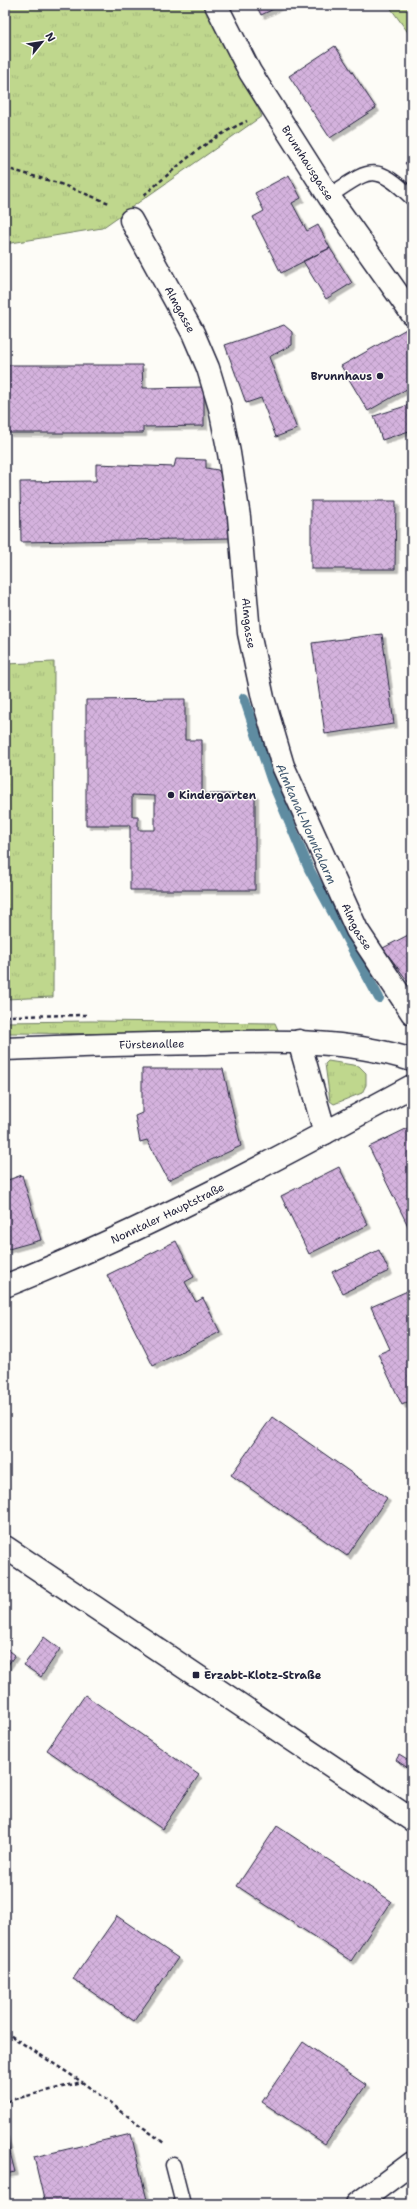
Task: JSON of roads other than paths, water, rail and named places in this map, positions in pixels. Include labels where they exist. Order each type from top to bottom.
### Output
[{"type":"street","name":"Brunnhausgasse","points":[[216,5],[250,72],[273,109],[329,196],[412,314]]},
{"type":"street","name":"Almgasse","points":[[127,215],[193,333],[208,368],[220,408],[230,452],[240,518],[249,633],[264,698],[284,766],[358,930],[412,1013]]},
{"type":"street","name":"Fürstenallee","points":[[5,1049],[85,1045],[299,1041],[353,1045],[412,1060]]},
{"type":"street","points":[[299,1041],[325,1133]]},
{"type":"street","name":"Nonntaler Hauptstraße","points":[[5,1286],[35,1274],[167,1213],[309,1143],[412,1086]]},
{"type":"street","points":[[5,1547],[412,1820]]},
{"type":"street","points":[[358,2204],[412,2163]]},
{"type":"lane","points":[[329,196],[364,174],[382,174],[412,198]]},
{"type":"lane","points":[[173,2165],[183,2204]]},
{"type":"waterway","name":"Almkanal-Nonntalarm","points":[[244,698],[271,779],[309,869],[379,998]]},
{"type":"place","name":"Brunnhaus","points":[[380,376]]},
{"type":"place","name":"Kindergarten","points":[[171,795]]},
{"type":"place","name":"Erzabt-Klotz-Straße","points":[[196,1675]]}]
